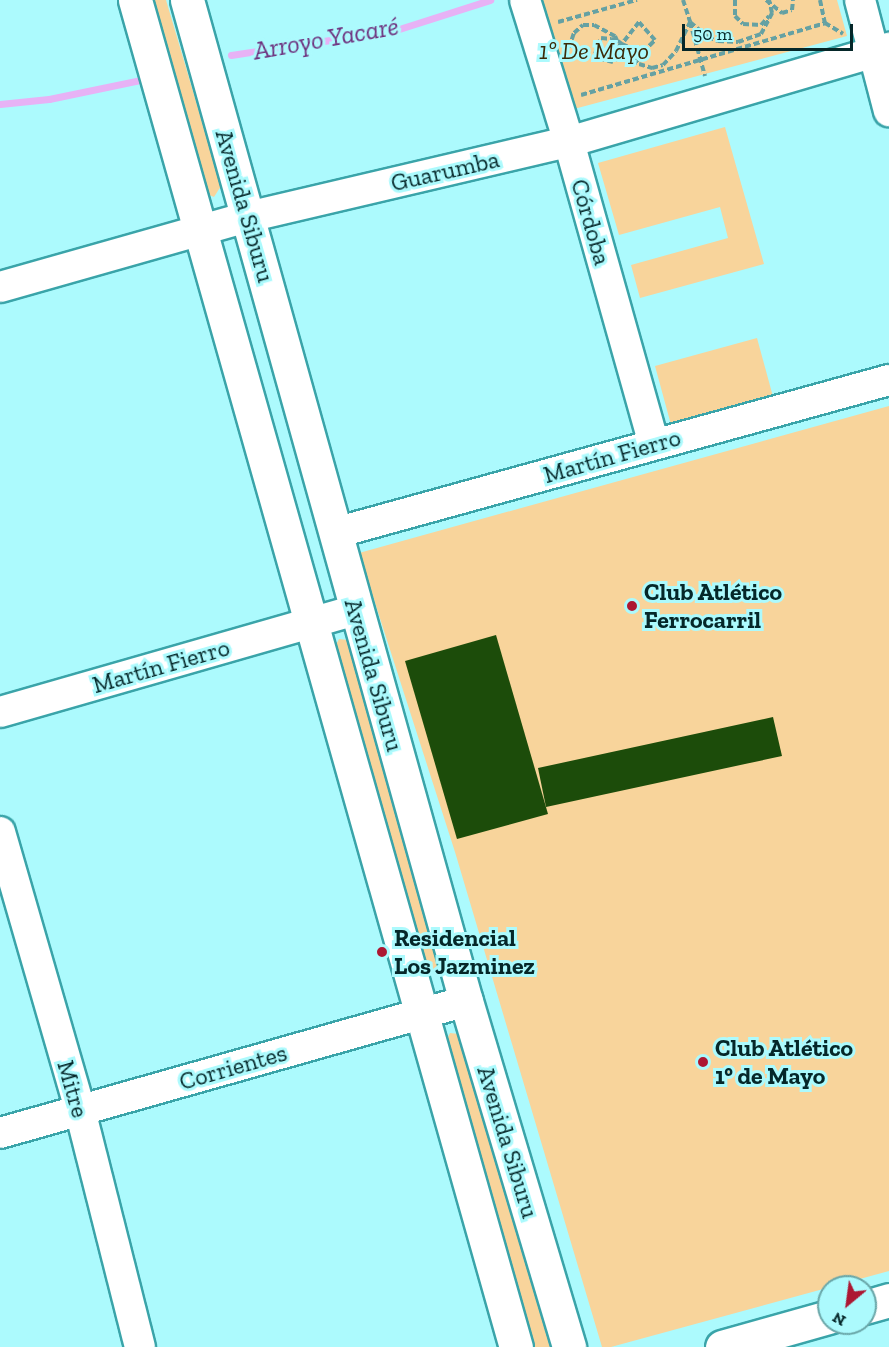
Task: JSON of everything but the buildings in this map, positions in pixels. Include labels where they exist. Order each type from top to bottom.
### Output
[{"type":"main road","name":"Avenida Siburu","points":[[135,0],[313,622],[516,1347]]},
{"type":"main road","name":"Avenida Siburu","points":[[187,0],[466,1001],[569,1347]]},
{"type":"main road","points":[[723,1347],[817,1320]]},
{"type":"street","name":"Córdoba","points":[[525,0],[569,142],[654,444]]},
{"type":"street","points":[[860,0],[881,51],[889,111]]},
{"type":"street","name":"Guarumba","points":[[0,287],[249,217],[569,142],[881,51]]},
{"type":"street","name":"Martín Fierro","points":[[335,533],[889,380]]},
{"type":"street","name":"Martín Fierro","points":[[0,712],[356,610]]},
{"type":"street","name":"Mitre","points":[[0,832],[80,1110],[140,1347]]},
{"type":"street","name":"Corrientes","points":[[0,1133],[466,1001]]},
{"type":"path","points":[[558,33],[555,23],[637,0]]},
{"type":"path","points":[[684,0],[700,60]]},
{"type":"path","points":[[735,0],[735,16],[743,24],[761,25],[772,13]]},
{"type":"path","points":[[769,2],[782,13],[792,10],[793,0]]},
{"type":"path","points":[[576,97],[825,23],[820,0]]},
{"type":"path","points":[[690,22],[708,37],[718,41],[738,42],[761,34],[772,13],[769,2]]},
{"type":"path","points":[[620,44],[619,56],[613,62],[601,59],[595,54],[601,38],[620,44],[643,52],[655,40],[639,22],[620,44]]},
{"type":"path","points":[[570,58],[569,47],[574,33],[583,25],[594,25],[615,36],[639,63],[652,68],[663,64],[676,51],[690,22]]},
{"type":"green space","points":[[149,0],[166,0],[221,186],[214,197],[202,192]]},
{"type":"green space","name":"1º De Mayo","points":[[526,0],[837,0],[847,36],[559,113]]},
{"type":"green space","points":[[725,127],[764,264],[640,298],[631,265],[728,238],[720,207],[619,235],[598,163]]},
{"type":"green space","points":[[757,338],[775,404],[673,432],[655,366]]},
{"type":"green space","points":[[889,406],[889,1271],[874,1275],[817,1275],[817,1291],[611,1347],[602,1347],[455,852],[359,553]]},
{"type":"green space","points":[[339,639],[348,640],[442,964],[435,974],[423,969],[334,649]]},
{"type":"green space","points":[[450,1033],[459,1034],[550,1347],[530,1347],[445,1043]]},
{"type":"waterway","name":"Arroyo Yacaré","points":[[231,55],[396,30],[490,0]]},
{"type":"waterway","name":"Arroyo Yacaré","points":[[0,104],[49,99],[146,79]]},
{"type":"place","name":"Club Atlético Ferrocarril","points":[[632,606]]},
{"type":"place","name":"Residencial Los Jazminez","points":[[382,952]]},
{"type":"place","name":"Club Atlético 1° de Mayo","points":[[703,1062]]}]
